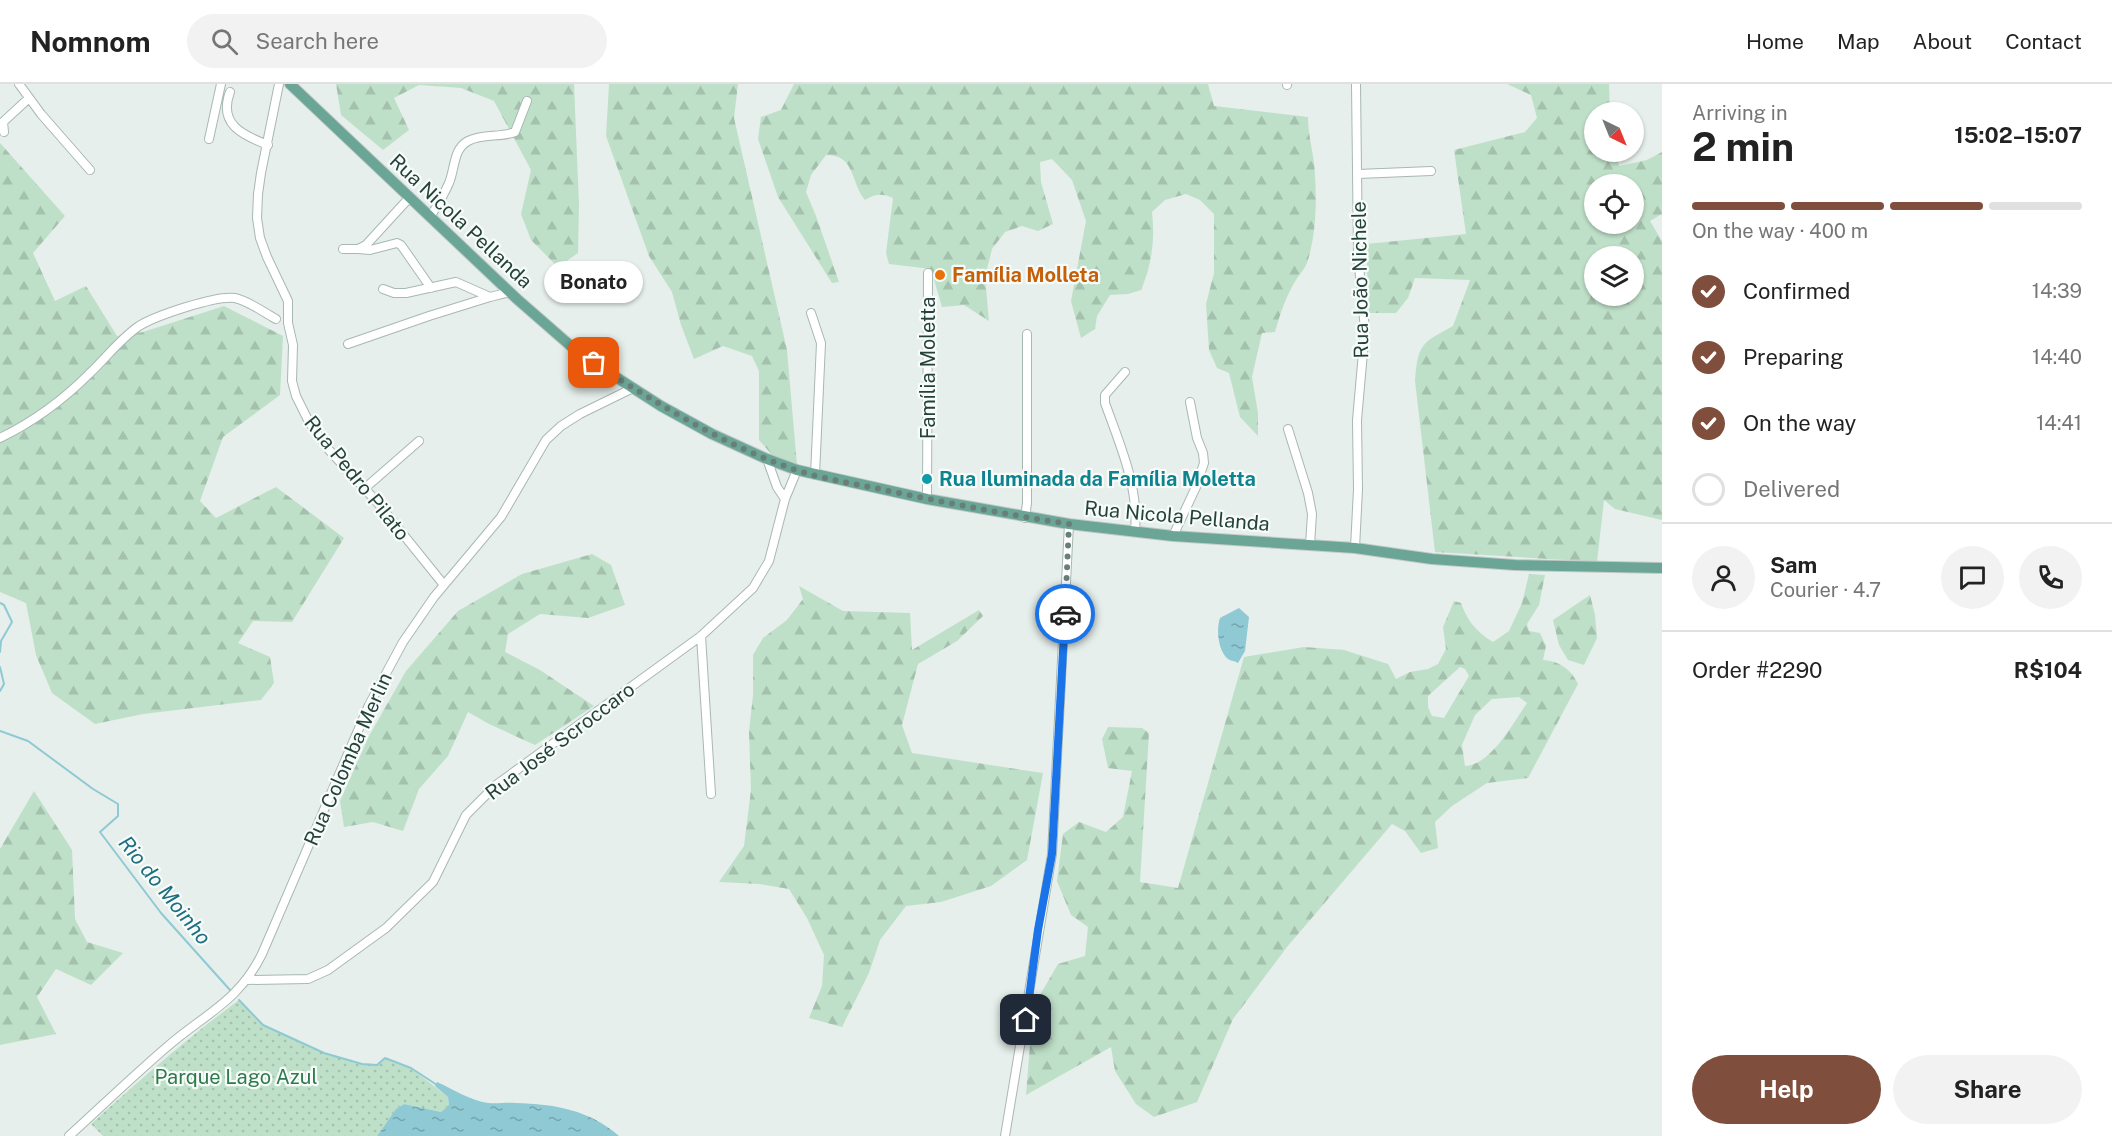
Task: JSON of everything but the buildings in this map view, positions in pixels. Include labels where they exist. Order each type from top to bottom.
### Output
[{"type":"main road","name":"Rua Nicola Pellanda","points":[[290,84],[510,292],[580,354],[712,434],[797,470],[1025,518],[1173,536],[1355,548],[1432,559],[1515,565],[1662,568]]},
{"type":"street","points":[[19,84],[28,98],[90,170]]},
{"type":"street","points":[[209,139],[221,84]]},
{"type":"street","name":"Rua Pedro Pilato","points":[[279,84],[258,194],[257,218],[267,257],[288,301],[288,323],[293,345],[293,389],[302,411],[315,432],[444,585]]},
{"type":"street","name":"Rua João Nichele","points":[[1355,548],[1358,489],[1357,420],[1365,330],[1359,255],[1356,84]]},
{"type":"street","points":[[230,92],[227,101],[233,126],[245,135],[268,145]]},
{"type":"street","points":[[4,132],[3,122],[28,98]]},
{"type":"street","points":[[430,217],[449,183],[460,147],[468,141],[487,135],[509,135],[515,132],[527,101]]},
{"type":"street","points":[[1358,174],[1431,171]]},
{"type":"street","points":[[358,249],[373,237],[410,197]]},
{"type":"street","points":[[344,249],[370,250],[397,243],[401,245],[431,288]]},
{"type":"street","name":"Família Moletta","points":[[927,499],[928,273]]},
{"type":"street","points":[[383,289],[406,293],[456,282],[490,297]]},
{"type":"street","points":[[348,344],[429,316],[510,292]]},
{"type":"street","points":[[0,438],[24,426],[60,400],[128,335],[147,322],[199,304],[229,298],[243,301],[276,319]]},
{"type":"street","points":[[811,313],[821,343],[815,475]]},
{"type":"street","points":[[1025,518],[1027,503],[1027,334]]},
{"type":"street","points":[[1125,372],[1105,394],[1105,403],[1127,465],[1135,496],[1135,531]]},
{"type":"street","name":"Rua Colomba Merlin","points":[[69,1136],[167,1047],[224,1003],[247,980],[262,954],[383,676],[413,625],[501,517],[540,448],[552,433],[580,414],[633,388]]},
{"type":"street","points":[[1173,536],[1196,487],[1204,463],[1190,402]]},
{"type":"street","points":[[1288,429],[1308,493],[1312,514],[1310,545]]},
{"type":"street","points":[[364,489],[419,441]]},
{"type":"street","points":[[767,459],[777,487],[785,499]]},
{"type":"street","name":"Rua José Scroccaro","points":[[247,980],[308,979],[328,969],[386,928],[433,882],[466,815],[496,785],[701,636],[753,588],[769,561],[785,499],[797,470]]},
{"type":"street","points":[[1005,1136],[1052,854],[1069,524]]},
{"type":"street","points":[[701,636],[711,794]]},
{"type":"green space","points":[[336,84],[574,84],[579,205],[578,253],[558,267],[531,240],[521,214],[531,170],[494,101],[461,88],[419,85],[394,98],[409,130],[383,150],[341,115]]},
{"type":"green space","points":[[609,84],[738,84],[734,118],[787,350],[797,465],[774,457],[759,440],[759,371],[752,356],[723,346],[694,359],[672,292],[649,256],[606,136]]},
{"type":"green space","points":[[794,84],[1208,84],[1214,106],[1308,117],[1316,187],[1313,236],[1307,263],[1289,292],[1275,332],[1262,333],[1252,377],[1258,413],[1258,436],[1240,417],[1229,373],[1217,368],[1209,350],[1206,304],[1214,273],[1214,214],[1200,200],[1186,194],[1165,200],[1152,212],[1152,252],[1141,290],[1128,294],[1110,295],[1097,316],[1095,329],[1081,338],[1071,301],[1086,221],[1072,180],[1052,159],[1040,162],[1041,182],[1053,224],[1038,231],[1022,226],[1005,232],[992,249],[985,277],[989,321],[964,305],[942,307],[931,269],[889,264],[886,253],[893,198],[879,195],[865,200],[848,164],[836,156],[826,155],[811,175],[806,192],[839,282],[832,283],[778,197],[758,139],[761,117],[781,110]]},
{"type":"green space","points":[[1507,84],[1609,84],[1610,102],[1584,102],[1584,162],[1618,162],[1619,166],[1644,162],[1662,152],[1662,214],[1650,221],[1662,241],[1662,520],[1615,509],[1604,500],[1597,562],[1435,552],[1415,381],[1416,368],[1420,351],[1428,341],[1453,326],[1470,280],[1415,278],[1408,298],[1396,313],[1369,313],[1366,244],[1466,234],[1454,150],[1525,132],[1537,118],[1531,95]]},
{"type":"green space","points":[[0,143],[65,216],[33,253],[55,301],[86,286],[117,336],[143,332],[224,306],[283,336],[280,395],[223,437],[200,501],[216,518],[276,487],[344,538],[292,622],[253,621],[238,643],[270,657],[274,683],[261,700],[143,714],[95,724],[52,693],[36,655],[26,603],[0,592]]},
{"type":"green space","points":[[592,554],[611,565],[625,605],[588,618],[540,614],[508,634],[505,652],[540,670],[594,706],[535,745],[468,712],[448,756],[419,789],[403,831],[373,822],[344,827],[340,801],[369,736],[406,671],[458,611],[522,574]]},
{"type":"green space","points":[[1529,574],[1545,575],[1539,605],[1527,624],[1529,631],[1540,633],[1546,646],[1543,660],[1564,667],[1578,684],[1528,778],[1487,783],[1452,806],[1435,822],[1438,848],[1421,853],[1405,831],[1392,824],[1287,947],[1233,1019],[1197,1102],[1154,1117],[1136,1104],[1115,1071],[1111,1047],[1026,1095],[1033,1007],[1058,964],[1085,956],[1088,927],[1071,915],[1057,881],[1063,834],[1079,822],[1106,832],[1123,817],[1132,771],[1108,768],[1102,739],[1108,727],[1142,728],[1149,733],[1140,882],[1178,888],[1244,657],[1304,647],[1344,650],[1388,664],[1396,679],[1410,672],[1428,669],[1438,664],[1446,649],[1443,627],[1454,601],[1461,603],[1473,626],[1493,642],[1509,631],[1522,603]],"holes":[[[1460,667],[1465,669],[1469,676],[1444,718],[1432,716],[1428,707],[1428,696]],[[1519,697],[1527,703],[1500,742],[1484,759],[1465,766],[1462,745],[1475,715],[1492,699]]]},
{"type":"green space","points":[[799,586],[843,611],[910,613],[912,650],[979,610],[983,616],[957,641],[918,664],[902,725],[912,753],[1043,773],[1027,860],[991,886],[941,902],[906,906],[880,940],[869,973],[842,1027],[809,1018],[822,986],[824,955],[807,918],[789,889],[759,884],[719,882],[744,846],[751,790],[749,732],[753,695],[753,655],[763,638],[787,620],[803,599]]},
{"type":"green space","points":[[1590,595],[1597,638],[1584,665],[1568,660],[1559,645],[1553,620]]},
{"type":"green space","points":[[34,791],[72,850],[75,919],[87,942],[123,953],[91,985],[56,969],[37,997],[56,1034],[0,1045],[0,849]]},
{"type":"green space","name":"Parque Lago Azul","points":[[239,1000],[263,1025],[324,1053],[362,1064],[377,1065],[385,1058],[411,1068],[448,1097],[449,1105],[441,1112],[404,1104],[396,1109],[377,1136],[103,1136],[91,1124],[182,1045]]},
{"type":"water","points":[[1239,608],[1249,617],[1245,651],[1238,663],[1228,659],[1222,651],[1218,628],[1220,618]]},
{"type":"water","points":[[437,1082],[482,1102],[544,1105],[571,1110],[596,1120],[619,1136],[377,1136],[396,1109],[404,1104],[441,1112],[449,1105],[448,1097],[435,1086]]},
{"type":"waterway","name":"Rio do Moinho","points":[[0,603],[4,605],[12,622],[1,641],[0,652]]},
{"type":"waterway","name":"Rio do Moinho","points":[[0,667],[4,684],[0,691]]},
{"type":"waterway","name":"Rio do Moinho","points":[[0,731],[28,741],[93,789],[118,804],[118,816],[100,832],[161,913],[230,990]]},
{"type":"waterway","name":"Rio do Moinho","points":[[239,1000],[263,1025],[324,1053],[362,1064],[377,1065],[385,1058],[411,1068],[437,1085]]},
{"type":"way so far","points":[[594,363],[661,406],[712,434],[797,470],[927,499],[1069,524],[1065,614]]},
{"type":"place","name":"Família Molleta","points":[[940,275]]},
{"type":"place","name":"Bonato","points":[[594,363]]},
{"type":"place","name":"Rua Iluminada da Família Moletta","points":[[927,479]]},
{"type":"route","points":[[1026,1020],[1038,944],[1038,930],[1052,854],[1065,614]]}]
